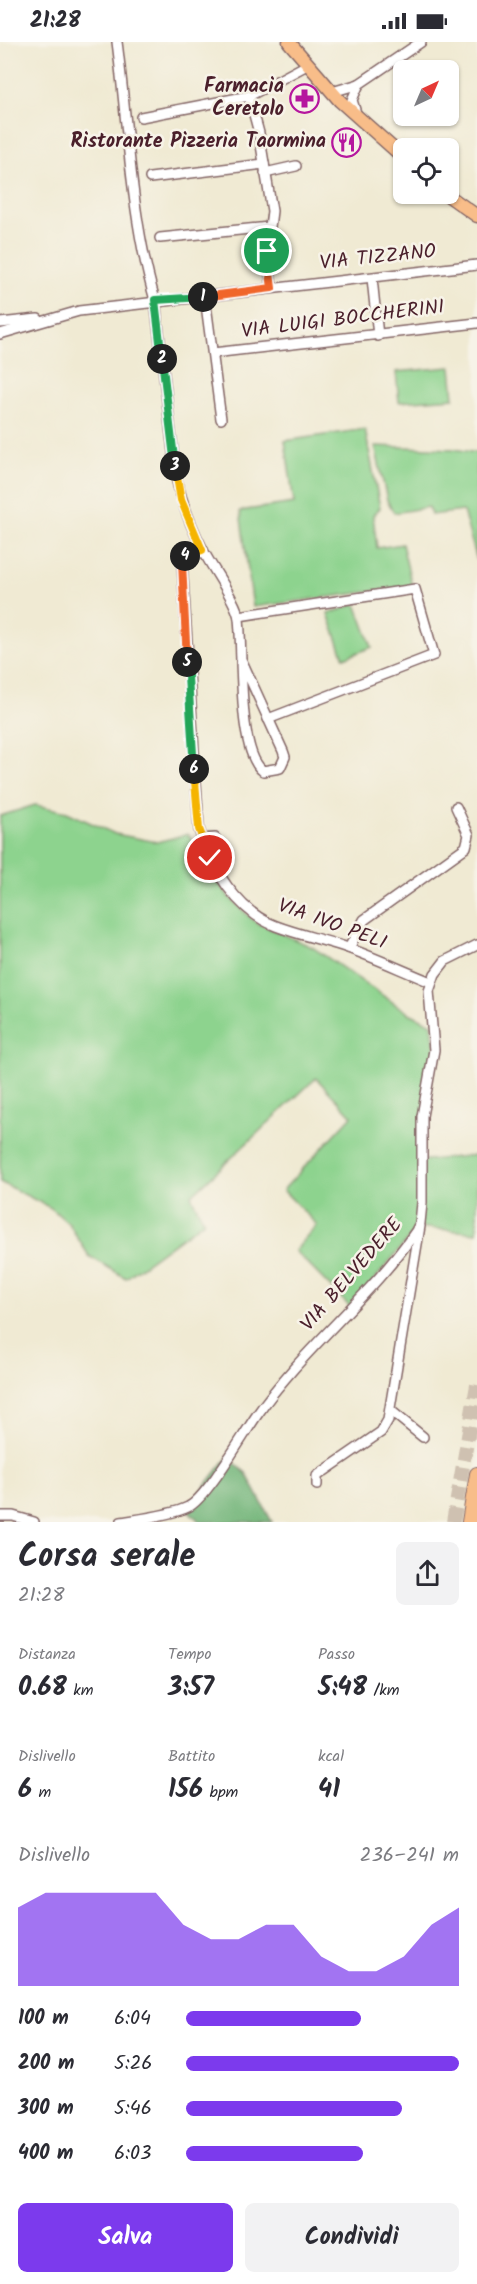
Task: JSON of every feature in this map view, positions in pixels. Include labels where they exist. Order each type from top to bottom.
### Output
[{"type":"highway","points":[[469,1522],[477,1474]]},
{"type":"main road","points":[[289,42],[336,96],[393,148]]},
{"type":"main road","points":[[459,203],[477,216]]},
{"type":"street","points":[[117,42],[140,228],[147,273],[155,300],[176,476],[181,500],[202,550],[239,616],[241,659],[247,733],[255,763],[263,771],[280,768],[285,758],[241,659]]},
{"type":"street","points":[[336,96],[358,86],[421,42]]},
{"type":"street","points":[[141,117],[249,96],[308,65]]},
{"type":"street","points":[[358,86],[352,100],[358,118]]},
{"type":"street","points":[[249,96],[272,211],[267,251],[272,288]]},
{"type":"street","points":[[150,178],[296,166]]},
{"type":"street","points":[[160,238],[270,227]]},
{"type":"street","name":"VIA TIZZANO","points":[[0,334],[79,310],[477,265]]},
{"type":"street","points":[[372,278],[378,336]]},
{"type":"street","points":[[205,297],[221,419]]},
{"type":"street","points":[[0,323],[55,317]]},
{"type":"street","name":"VIA LUIGI BOCCHERINI","points":[[213,353],[477,323]]},
{"type":"street","name":"VIA IVO PELI","points":[[202,550],[186,555],[182,563],[189,705],[202,839],[223,878],[256,916],[275,926],[349,948],[431,982]]},
{"type":"street","points":[[239,616],[415,589],[434,655],[268,719]]},
{"type":"street","points":[[349,948],[364,920],[466,847],[469,835],[456,807]]},
{"type":"street","points":[[202,839],[215,838]]},
{"type":"street","points":[[431,982],[445,961],[477,945]]},
{"type":"street","name":"VIA BELVEDERE","points":[[121,1522],[189,1507],[204,1492],[265,1404],[304,1355],[349,1312],[420,1223],[422,1116],[434,1050],[428,1001],[431,982]]},
{"type":"street","points":[[317,1485],[317,1476],[381,1432],[390,1410],[420,1223]]},
{"type":"street","points":[[390,1410],[423,1437]]},
{"type":"street","points":[[0,1516],[13,1516],[34,1522]]},
{"type":"green space","points":[[451,367],[454,398],[399,402],[396,372]]},
{"type":"green space","points":[[365,429],[380,508],[373,515],[377,548],[402,544],[412,586],[253,607],[240,511],[294,503],[285,441]]},
{"type":"green space","points":[[375,446],[454,449],[477,453],[477,560],[463,511],[431,515],[429,507],[394,513],[387,500]]},
{"type":"green space","points":[[356,604],[372,647],[344,658],[328,614]]},
{"type":"green space","points":[[35,805],[67,812],[115,834],[157,842],[188,834],[228,896],[255,922],[312,947],[407,1012],[432,1024],[435,1049],[419,1161],[477,1155],[477,1233],[418,1227],[351,1308],[295,1251],[317,1225],[283,1190],[352,1116],[316,1078],[191,1196],[204,1221],[126,1278],[89,1256],[69,1224],[51,1208],[0,1182],[0,816]]},
{"type":"green space","points":[[228,1457],[246,1473],[272,1522],[200,1522],[187,1509]]},
{"type":"tunnel","points":[[453,1522],[477,1385]]},
{"type":"place","name":"Farmacia Ceretolo","points":[[305,98]]},
{"type":"place","name":"Ristorante Pizzeria Taormina","points":[[347,142]]},
{"type":"route","points":[[210,858],[199,829],[183,615],[183,559],[186,555],[202,550],[181,500],[176,476],[155,300],[205,297],[272,288],[267,251]]}]
